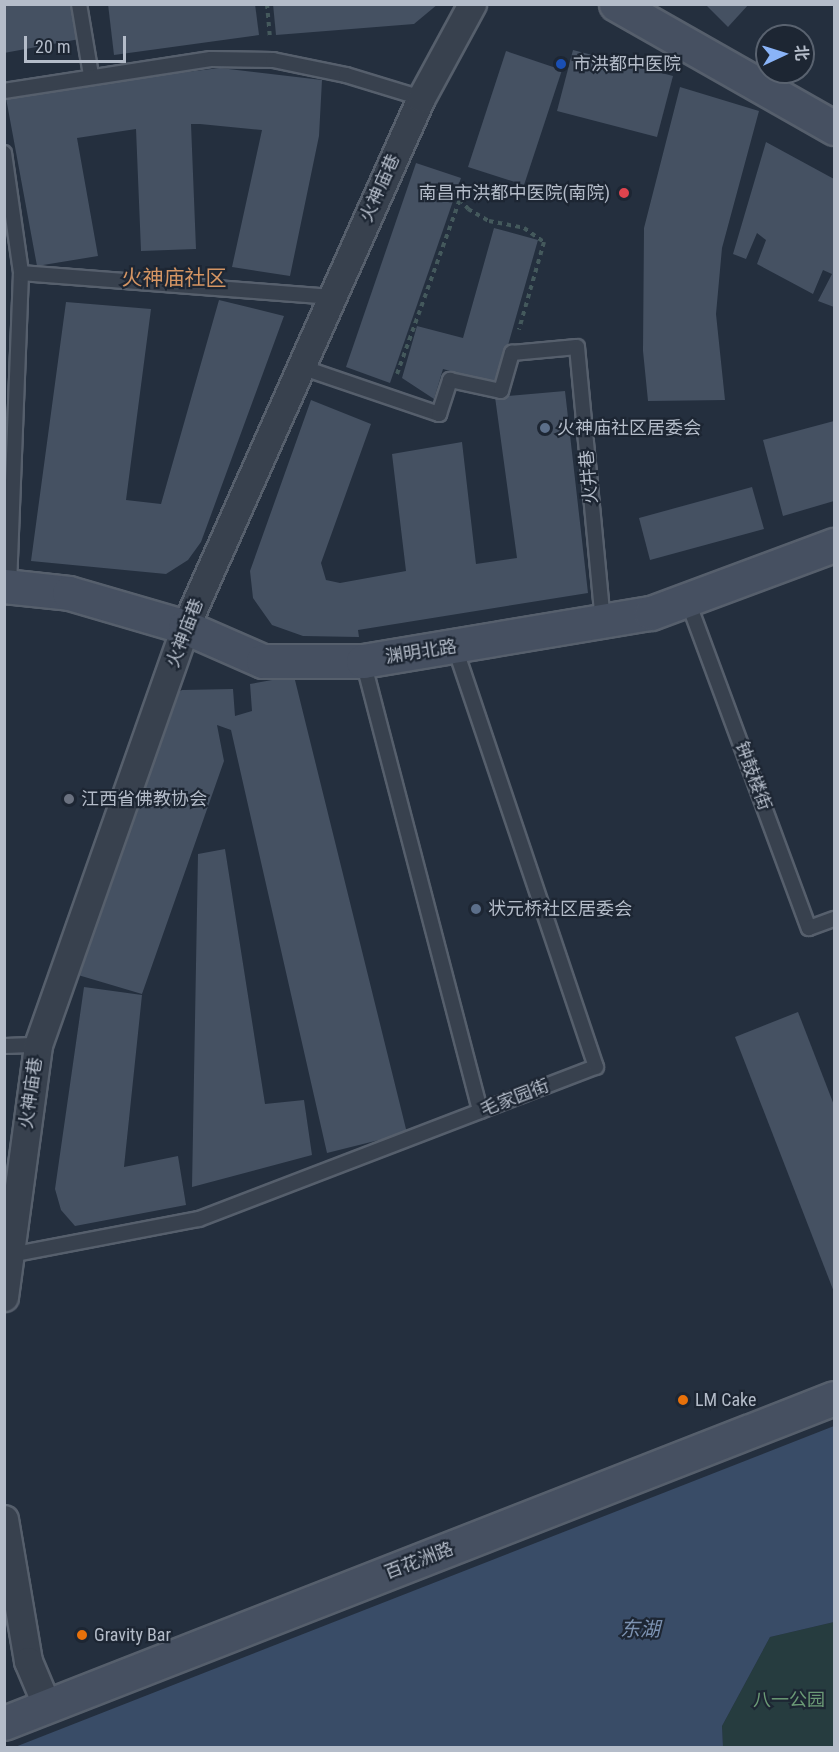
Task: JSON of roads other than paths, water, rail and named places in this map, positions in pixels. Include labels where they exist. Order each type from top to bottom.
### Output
[{"type":"street","name":"火神庙巷","points":[[4,1297],[38,1045],[185,627],[421,98],[472,4]]},
{"type":"street","points":[[616,4],[834,128]]},
{"type":"street","name":"渊明北路","points":[[7,586],[69,593],[185,627],[263,661],[363,661],[651,613],[834,545]]},
{"type":"street","name":"百花洲路","points":[[4,1723],[834,1398]]},
{"type":"street","points":[[4,1520],[28,1661],[48,1706]]},
{"type":"lane","points":[[79,4],[91,75]]},
{"type":"lane","points":[[4,91],[91,75],[211,59],[273,60],[346,75],[421,98]]},
{"type":"lane","points":[[4,153],[21,273],[10,402],[7,586]]},
{"type":"lane","points":[[21,273],[332,297]]},
{"type":"lane","name":"火井巷","points":[[301,367],[439,414],[450,380],[501,391],[512,353],[577,346],[603,622]]},
{"type":"lane","name":"钟鼓楼街","points":[[687,599],[809,928],[834,919]]},
{"type":"lane","name":"毛家园街","points":[[10,1255],[199,1219],[596,1067],[454,646]]},
{"type":"lane","points":[[363,661],[480,1112]]},
{"type":"lane","points":[[4,1046],[38,1045]]},
{"type":"water","name":"东湖","points":[[834,1426],[834,1622],[770,1637],[722,1726],[723,1747],[15,1747]]},
{"type":"place","name":"市洪都中医院","points":[[561,64]]},
{"type":"place","name":"南昌市洪都中医院(南院)","points":[[624,193]]},
{"type":"place","name":"火神庙社区居委会","points":[[545,428]]},
{"type":"place","name":"江西省佛教协会","points":[[69,799]]},
{"type":"place","name":"状元桥社区居委会","points":[[476,909]]},
{"type":"place","name":"LM Cake","points":[[683,1400]]},
{"type":"place","name":"Gravity Bar","points":[[82,1635]]},
{"type":"district","name":"火神庙社区","points":[[174,278]]},
{"type":"park label","name":"八一公园","points":[[789,1700]]}]
